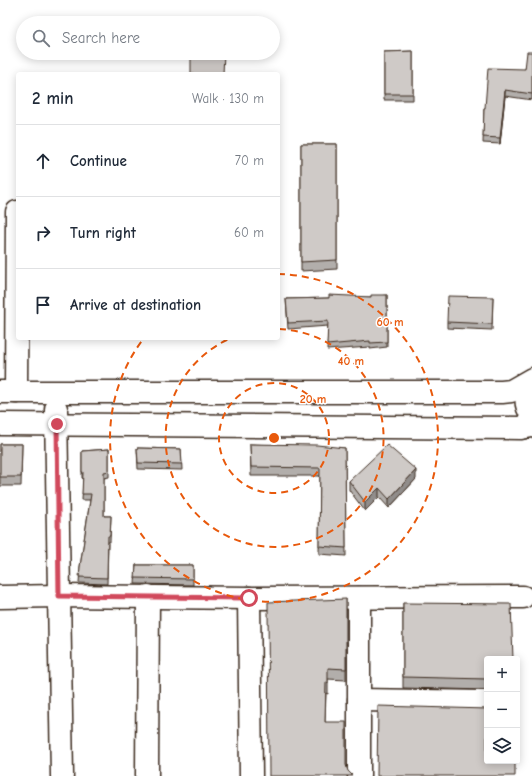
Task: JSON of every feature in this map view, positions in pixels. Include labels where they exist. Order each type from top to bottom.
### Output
[{"type":"street","points":[[12,210],[8,392],[502,392],[511,391],[532,381]]},
{"type":"street","points":[[532,381],[526,395],[527,404],[532,415]]},
{"type":"street","points":[[56,393],[62,776]]},
{"type":"street","points":[[0,424],[521,428],[532,426]]},
{"type":"street","points":[[147,776],[148,596]]},
{"type":"street","points":[[0,597],[523,597]]},
{"type":"street","points":[[249,598],[251,776]]},
{"type":"street","points":[[359,598],[359,776]]},
{"type":"street","points":[[359,700],[484,702]]},
{"type":"building","points":[[413,51],[413,94],[384,94],[384,52]]},
{"type":"building","points":[[527,52],[532,52],[532,94],[505,90],[500,138],[483,137],[488,68],[525,69]]},
{"type":"building","points":[[191,60],[224,60],[223,72],[191,72]]},
{"type":"building","points":[[301,144],[337,144],[337,260],[301,262]]},
{"type":"building","points":[[329,295],[371,297],[371,295],[387,295],[387,342],[370,343],[370,341],[327,345],[328,321],[288,323],[286,299],[329,298]]},
{"type":"building","points":[[448,296],[493,297],[492,324],[447,322]]},
{"type":"building","points":[[0,444],[22,444],[21,477],[0,477]]},
{"type":"building","points":[[250,444],[317,445],[345,448],[346,548],[319,546],[320,468],[251,467]]},
{"type":"building","points":[[387,445],[416,470],[389,499],[379,488],[365,502],[349,481]]},
{"type":"building","points":[[137,448],[181,449],[182,464],[138,463]]},
{"type":"building","points":[[109,449],[109,471],[104,472],[104,516],[111,516],[110,536],[108,536],[107,578],[79,577],[91,494],[82,494],[82,451]]},
{"type":"building","points":[[136,565],[193,565],[193,579],[135,578]]},
{"type":"building","points":[[346,599],[346,669],[328,668],[328,683],[326,682],[325,722],[346,722],[346,765],[352,776],[269,776],[268,602]]},
{"type":"building","points":[[403,603],[511,604],[513,656],[484,656],[484,679],[403,677]]},
{"type":"building","points":[[378,706],[484,709],[484,764],[515,764],[515,776],[377,776]]},
{"type":"route","points":[[57,424],[59,596],[249,598]]}]
